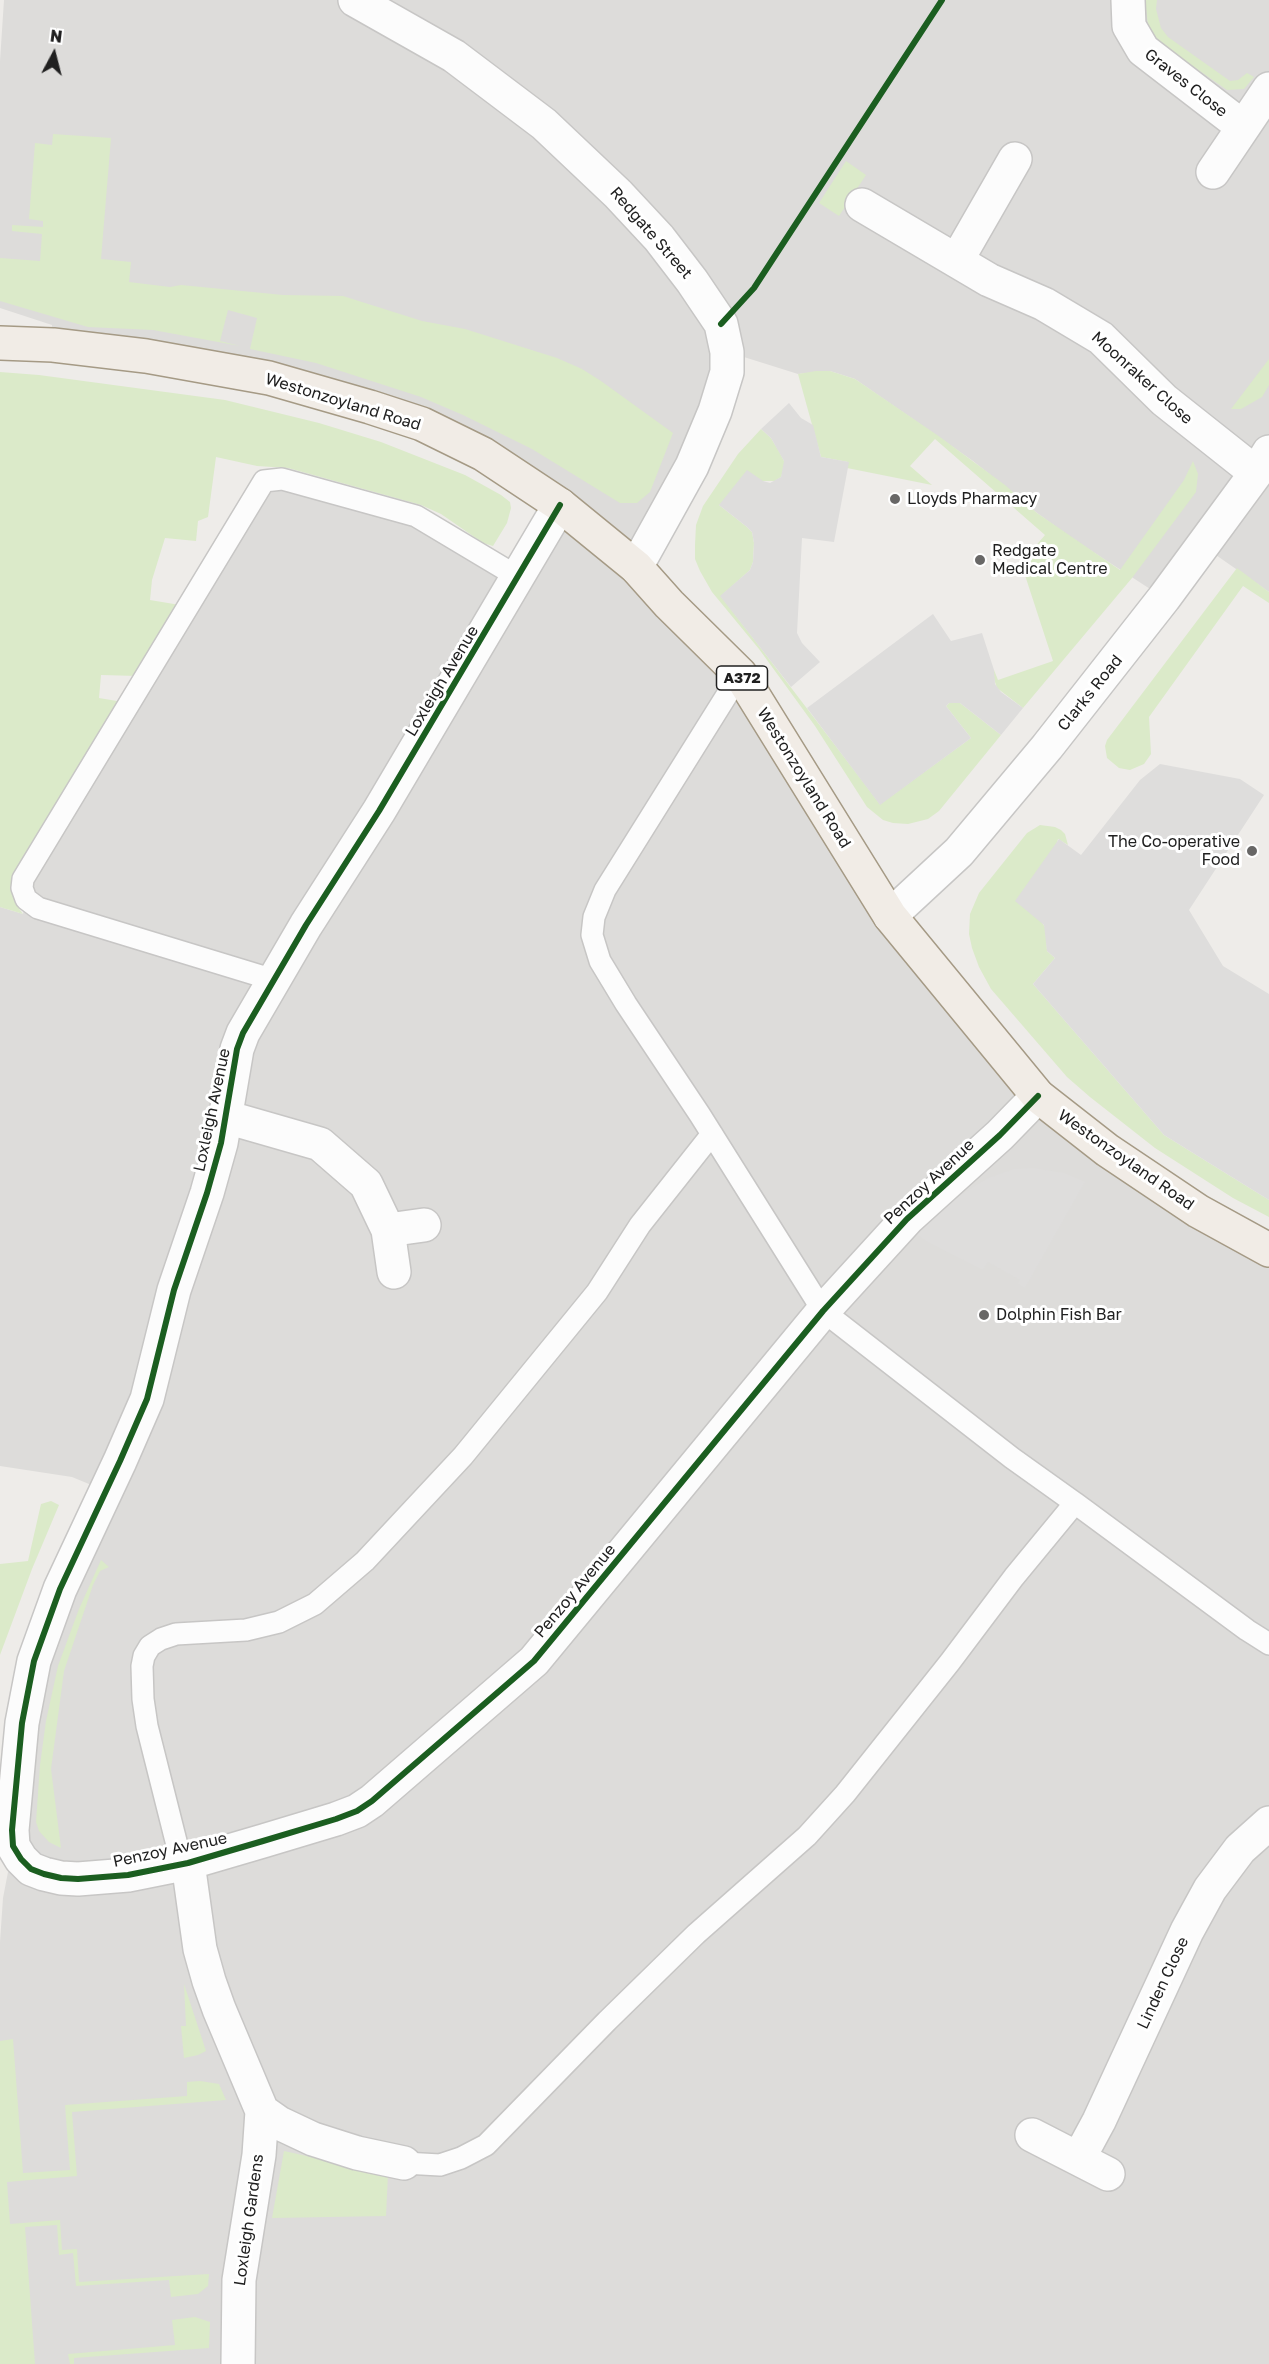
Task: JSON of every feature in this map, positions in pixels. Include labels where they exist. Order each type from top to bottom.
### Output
[{"type":"main road","name":"Westonzoyland Road","points":[[0,343],[53,345],[146,356],[269,378],[380,410],[422,424],[483,454],[560,505],[636,567],[740,674],[890,916],[1038,1096],[1107,1150],[1198,1211],[1269,1250]]},
{"type":"street","name":"Redgate Street","points":[[355,0],[454,56],[551,130],[618,194],[659,238],[721,324],[727,352],[727,372],[715,411],[692,466],[636,567]]},
{"type":"street","name":"Graves Close","points":[[1128,0],[1129,26],[1143,50],[1243,127]]},
{"type":"street","name":"Graves Close","points":[[1213,172],[1269,89]]},
{"type":"street","points":[[957,260],[1015,159]]},
{"type":"street","name":"Moonraker Close","points":[[862,205],[1006,289],[1044,304],[1101,338],[1164,400],[1263,463]]},
{"type":"street","name":"Clarks Road","points":[[890,916],[959,852],[1040,756],[1164,598],[1263,463]]},
{"type":"street","name":"Loxleigh Avenue","points":[[13,1846],[12,1830],[22,1723],[34,1661],[60,1588],[147,1399],[174,1290],[207,1194],[226,1117],[237,1049],[243,1032],[391,792],[560,505]]},
{"type":"street","name":"Penzoy Avenue","points":[[13,1846],[21,1860],[31,1869],[44,1874],[78,1879],[128,1875],[185,1864],[357,1811],[372,1801],[534,1661],[823,1311],[907,1219],[1000,1135],[1038,1096]]},
{"type":"street","name":"Loxleigh Avenue","points":[[226,1117],[320,1144],[366,1184],[388,1230],[394,1272]]},
{"type":"street","points":[[388,1230],[424,1225]]},
{"type":"street","name":"Linden Close","points":[[1079,2158],[1100,2121],[1187,1931],[1210,1889],[1240,1849],[1269,1823]]},
{"type":"street","name":"Penzoy Avenue","points":[[185,1864],[200,1949],[209,1981],[262,2111]]},
{"type":"street","points":[[262,2111],[279,2123],[313,2139],[357,2153],[404,2163]]},
{"type":"street","name":"Loxleigh Gardens","points":[[238,2364],[238,2280],[259,2155],[262,2111]]},
{"type":"street","points":[[1032,2135],[1108,2174]]},
{"type":"lane","points":[[274,980],[38,908],[26,899],[22,888],[23,879],[264,481],[282,479],[416,516],[518,576]]},
{"type":"lane","points":[[740,674],[605,890],[594,916],[592,935],[600,961],[823,1311],[1012,1458],[1269,1644]]},
{"type":"lane","points":[[185,1864],[145,1717],[141,1677],[144,1656],[150,1646],[176,1634],[246,1630],[279,1622],[315,1604],[365,1560],[463,1456],[597,1292],[640,1225],[712,1134]]},
{"type":"lane","points":[[404,2163],[440,2165],[461,2158],[486,2145],[696,1934],[807,1836],[845,1794],[1014,1577],[1075,1503]]},
{"type":"shaded area","points":[[4,0],[1269,0],[1269,592],[1203,546],[1164,598],[1070,537],[973,461],[855,379],[830,371],[798,374],[728,352],[636,567],[669,604],[1038,1096],[1269,1250],[1269,2364],[16,2364],[0,2064],[0,1942],[3,1898],[13,1846],[22,1723],[106,1491],[72,1477],[0,1466],[0,907],[23,914],[26,899],[22,888],[264,481],[416,516],[518,576],[560,505],[422,424],[53,345],[52,325],[0,308],[0,61]]},
{"type":"shaded area","points":[[789,403],[801,418],[813,425],[821,457],[849,462],[834,542],[802,538],[797,633],[802,643],[820,662],[791,687],[720,596],[750,570],[754,543],[752,532],[719,505],[747,470],[770,483],[781,477],[784,461],[771,438],[761,429]]},
{"type":"shaded area","points":[[933,614],[951,641],[982,633],[994,670],[995,684],[1001,692],[1023,708],[1001,735],[960,703],[949,703],[946,706],[971,738],[880,805],[807,708]]},
{"type":"shaded area","points":[[1160,764],[1240,779],[1264,795],[1189,910],[1223,966],[1269,994],[1269,1200],[1164,1135],[1033,984],[1055,958],[1047,951],[1044,925],[1015,901],[1059,839],[1081,855],[1140,780]]},
{"type":"shaded area","points":[[1033,1168],[1064,1173],[1085,1182],[1025,1288],[1018,1284],[1020,1280],[988,1262],[983,1270],[926,1241],[914,1232],[945,1205],[986,1179],[1014,1169]]},
{"type":"green space","points":[[1145,0],[1157,0],[1156,9],[1161,28],[1168,37],[1230,81],[1238,80],[1247,73],[1254,77],[1244,89],[1227,90],[1167,48],[1154,36],[1148,25]]},
{"type":"green space","points":[[53,134],[111,138],[101,259],[131,262],[129,282],[283,295],[343,296],[422,321],[465,329],[557,358],[582,369],[601,381],[673,433],[650,492],[637,503],[620,503],[532,449],[421,397],[316,363],[250,349],[257,318],[228,310],[220,341],[240,346],[153,330],[88,327],[0,301],[0,258],[40,261],[42,234],[12,231],[12,225],[43,227],[43,221],[29,219],[35,143],[52,145]]},
{"type":"green space","points":[[846,161],[866,175],[839,216],[819,203]]},
{"type":"green space","points":[[1269,359],[1269,385],[1262,397],[1241,409],[1231,409]]},
{"type":"green space","points":[[830,371],[855,379],[940,437],[1005,485],[1037,513],[1120,570],[1184,480],[1193,461],[1198,474],[1196,492],[1132,578],[1023,708],[997,688],[993,676],[994,670],[998,680],[1053,661],[1021,563],[1045,535],[935,439],[910,466],[932,485],[847,468],[848,462],[821,457],[798,374]]},
{"type":"green space","points":[[0,372],[39,375],[225,400],[319,423],[381,442],[465,475],[501,495],[510,502],[511,508],[507,523],[493,546],[483,543],[441,514],[421,505],[288,468],[257,466],[216,457],[208,517],[198,521],[196,541],[165,538],[152,580],[150,600],[180,605],[138,676],[101,675],[99,698],[123,702],[14,889],[15,903],[23,914],[0,907]]},
{"type":"green space","points":[[761,429],[771,438],[780,453],[784,461],[784,469],[781,477],[775,481],[763,481],[719,505],[752,532],[754,543],[750,570],[721,596],[880,804],[971,738],[946,706],[949,703],[960,703],[1001,735],[939,811],[928,819],[908,824],[893,823],[883,820],[867,807],[815,726],[759,649],[712,592],[700,571],[695,559],[695,545],[696,525],[703,506],[738,454]]},
{"type":"green space","points":[[1237,568],[1269,592],[1269,603],[1243,586],[1149,717],[1151,754],[1144,764],[1130,770],[1119,768],[1107,758],[1105,746],[1107,740]]},
{"type":"green space","points":[[1040,825],[1061,830],[1065,834],[1068,845],[1058,839],[1040,919],[1046,929],[1047,951],[1055,958],[1033,984],[1164,1135],[1269,1200],[1269,1217],[1233,1198],[1155,1148],[1090,1097],[1067,1077],[991,989],[972,948],[969,934],[970,914],[979,893],[1027,833]]},
{"type":"green space","points":[[51,1501],[59,1505],[0,1655],[0,1564],[28,1561],[41,1504]]},
{"type":"green space","points":[[101,1560],[109,1567],[100,1571],[93,1585],[64,1671],[51,1769],[61,1848],[49,1842],[39,1831],[36,1822],[46,1721],[58,1666],[79,1609]]},
{"type":"green space","points":[[184,1984],[206,2051],[184,2058],[181,2026],[186,2026]]},
{"type":"green space","points":[[13,2039],[23,2173],[70,2170],[65,2105],[187,2096],[187,2082],[200,2081],[219,2084],[226,2100],[72,2112],[77,2176],[7,2182],[10,2224],[60,2220],[62,2250],[77,2249],[79,2282],[209,2274],[208,2286],[198,2294],[171,2297],[169,2280],[76,2286],[73,2253],[59,2255],[57,2225],[25,2227],[35,2364],[0,2364],[0,2041]]},
{"type":"green space","points":[[284,2151],[388,2174],[386,2216],[272,2218]]},
{"type":"green space","points":[[195,2317],[210,2322],[209,2348],[74,2358],[74,2364],[70,2364],[68,2354],[175,2345],[172,2320]]},
{"type":"cycle path","points":[[721,324],[754,288],[942,0]]},
{"type":"cycle path","points":[[560,505],[379,811],[306,925],[243,1033],[237,1049],[221,1143],[207,1193],[174,1290],[147,1399],[60,1589],[34,1661],[22,1723],[12,1830],[13,1846],[21,1859],[31,1869],[61,1878],[128,1875],[188,1863],[336,1819],[357,1811],[372,1801],[534,1661],[823,1311],[907,1219],[1000,1135],[1038,1096]]},
{"type":"place","name":"Lloyds Pharmacy","points":[[895,499]]},
{"type":"place","name":"Redgate Medical Centre","points":[[980,560]]},
{"type":"place","name":"The Co-operative Food","points":[[1252,851]]},
{"type":"place","name":"Dolphin Fish Bar","points":[[984,1315]]}]
